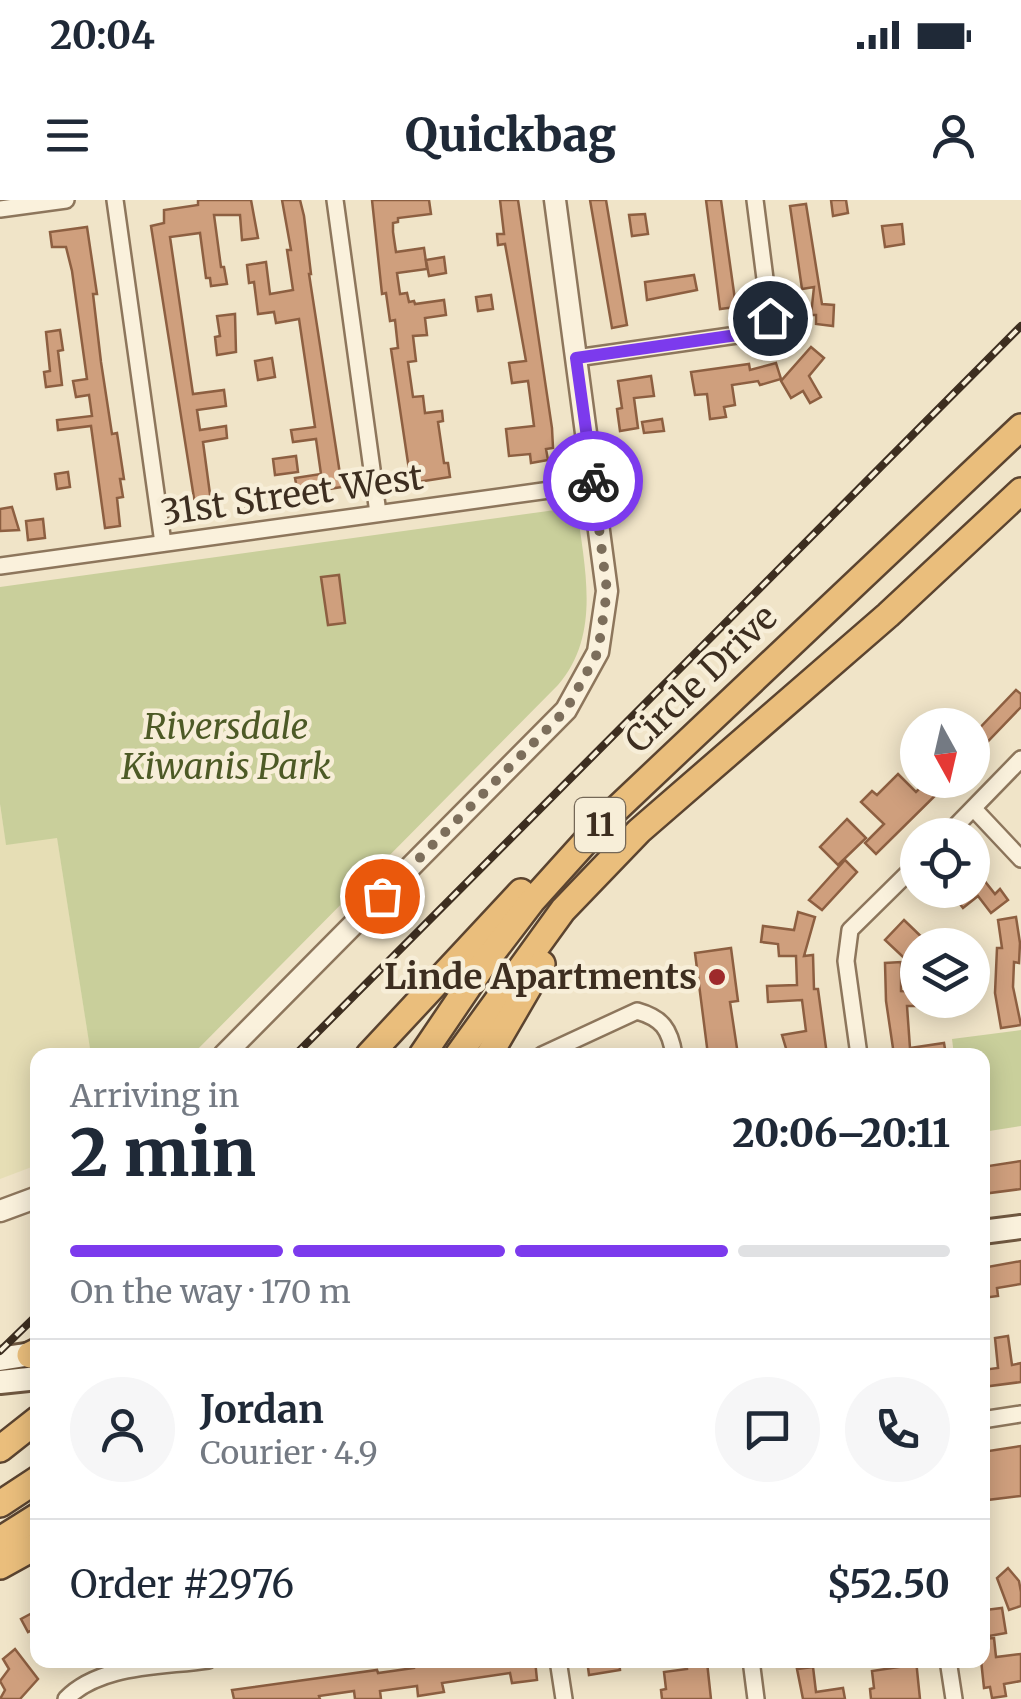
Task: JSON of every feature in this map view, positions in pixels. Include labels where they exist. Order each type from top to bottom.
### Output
[{"type":"highway","name":"Circle Drive","points":[[427,1048],[532,901],[606,819],[1021,427]]},
{"type":"highway","name":"Circle Drive","points":[[463,1048],[562,910],[639,831],[888,615],[1021,491]]},
{"type":"highway","points":[[375,1048],[611,794],[810,623]]},
{"type":"highway","points":[[494,1048],[530,979],[639,831]]},
{"type":"highway","points":[[0,1449],[30,1425]]},
{"type":"highway","points":[[0,1504],[30,1484]]},
{"type":"highway","points":[[0,1540],[30,1521]]},
{"type":"highway","points":[[0,1566],[30,1549]]},
{"type":"main road","points":[[990,1231],[1021,1227]]},
{"type":"main road","points":[[0,1359],[30,1359]]},
{"type":"main road","points":[[0,1382],[30,1363]]},
{"type":"street","points":[[0,209],[66,200]]},
{"type":"street","points":[[115,200],[163,544]]},
{"type":"street","points":[[334,200],[378,513]]},
{"type":"street","points":[[231,1048],[566,710],[598,652],[607,591],[555,200]]},
{"type":"street","points":[[576,358],[758,332],[770,318],[755,200]]},
{"type":"street","name":"31st Street West","points":[[0,566],[593,484]]},
{"type":"street","points":[[965,818],[1021,759]]},
{"type":"street","points":[[974,810],[1021,859]]},
{"type":"street","points":[[858,1048],[846,961],[850,930],[900,881]]},
{"type":"street","points":[[557,1048],[637,1011],[659,1019],[673,1048]]},
{"type":"street","points":[[0,1211],[30,1200]]},
{"type":"street","points":[[990,1419],[1021,1414]]},
{"type":"street","points":[[66,1699],[101,1676],[154,1668]]},
{"type":"street","points":[[559,1668],[564,1699]]},
{"type":"street","points":[[751,1668],[756,1699]]},
{"type":"street","points":[[949,1668],[954,1699]]},
{"type":"shaded area","points":[[0,804],[6,844],[57,837],[90,1048],[30,1048],[30,1168],[0,1179]]},
{"type":"green space","name":"Riversdale Kiwanis Park","points":[[577,507],[587,599],[581,644],[558,685],[199,1048],[90,1048],[57,838],[6,845],[0,804],[0,587]]},
{"type":"green space","points":[[1021,1030],[1021,1126],[990,1131],[990,1048],[953,1048],[952,1039]]},
{"type":"building","points":[[198,200],[251,200],[258,238],[242,240],[240,215],[214,215],[227,284],[211,286],[210,278],[206,278],[200,233],[170,237],[193,394],[224,390],[226,406],[197,410],[200,430],[226,426],[227,438],[203,442],[212,509],[196,511],[151,226],[164,223],[164,210],[198,205]]},
{"type":"building","points":[[282,200],[300,200],[304,216],[309,274],[342,487],[298,494],[295,478],[321,474],[316,439],[293,442],[291,430],[315,427],[299,319],[276,323],[274,312],[258,314],[254,282],[249,283],[247,265],[266,262],[270,294],[293,290]]},
{"type":"building","points":[[372,200],[429,200],[431,214],[398,218],[393,223],[393,232],[396,252],[424,248],[427,269],[397,273],[400,294],[407,293],[409,302],[415,304],[444,300],[446,315],[425,318],[427,335],[413,336],[416,361],[408,362],[413,397],[423,396],[425,413],[442,411],[443,421],[438,422],[450,477],[411,483],[391,349],[398,348],[395,320],[390,321],[386,293],[382,294]]},
{"type":"building","points":[[500,200],[518,200],[552,428],[553,448],[546,449],[548,460],[531,463],[530,454],[509,456],[506,429],[534,426],[528,381],[512,383],[509,363],[526,361],[505,244],[498,245],[497,234],[504,234]]},
{"type":"building","points":[[590,200],[606,200],[627,325],[612,328]]},
{"type":"building","points":[[706,200],[721,200],[736,307],[720,309]]},
{"type":"building","points":[[831,200],[846,200],[848,213],[833,216]]},
{"type":"building","points":[[806,204],[822,304],[834,305],[833,326],[816,324],[816,315],[811,315],[814,287],[802,289],[790,206]]},
{"type":"building","points":[[645,214],[648,234],[632,236],[629,215]]},
{"type":"building","points":[[902,224],[904,244],[885,247],[882,226]]},
{"type":"building","points":[[87,227],[97,294],[93,294],[101,362],[112,434],[117,433],[124,479],[120,479],[123,497],[117,498],[120,526],[105,528],[91,426],[58,430],[57,420],[92,416],[89,395],[76,397],[73,381],[87,379],[72,271],[66,247],[52,247],[50,232]]},
{"type":"building","points":[[444,257],[446,273],[429,276],[426,260]]},
{"type":"building","points":[[694,275],[697,290],[647,300],[645,282]]},
{"type":"building","points":[[491,295],[493,309],[478,311],[476,297]]},
{"type":"building","points":[[235,314],[236,352],[217,355],[217,316]]},
{"type":"building","points":[[60,330],[62,385],[46,387],[44,372],[50,371],[46,332]]},
{"type":"building","points":[[811,347],[824,358],[809,376],[821,397],[810,403],[803,391],[791,398],[781,381]]},
{"type":"building","points":[[272,358],[275,377],[258,380],[255,361]]},
{"type":"building","points":[[776,363],[781,379],[760,385],[758,381],[732,385],[735,405],[724,407],[726,417],[710,419],[707,394],[695,395],[691,372],[749,364],[750,370]]},
{"type":"building","points":[[651,376],[654,396],[634,398],[638,428],[620,431],[618,381]]},
{"type":"building","points":[[662,419],[664,431],[644,433],[642,422]]},
{"type":"building","points":[[296,456],[298,472],[275,475],[273,459]]},
{"type":"building","points":[[68,472],[70,487],[57,489],[55,474]]},
{"type":"building","points":[[259,497],[261,509],[245,512],[243,500]]},
{"type":"building","points":[[12,507],[19,530],[0,531],[0,509]]},
{"type":"building","points":[[43,519],[45,538],[28,540],[26,521]]},
{"type":"building","points":[[339,575],[345,623],[328,625],[321,577]]},
{"type":"building","points":[[1016,690],[1021,694],[1021,707],[990,739],[990,717]]},
{"type":"building","points":[[898,774],[900,798],[933,798],[912,818],[900,818],[900,830],[876,854],[865,843],[884,824],[861,802],[872,791],[877,795]]},
{"type":"building","points":[[847,819],[866,838],[838,865],[820,847]]},
{"type":"building","points":[[845,860],[857,872],[822,910],[809,900]]},
{"type":"building","points":[[990,888],[995,894],[1000,889],[1008,900],[991,913],[987,908]]},
{"type":"building","points":[[798,912],[815,917],[804,956],[813,955],[814,989],[818,989],[826,1048],[786,1048],[782,1035],[806,1031],[802,1000],[768,1002],[767,986],[797,985],[796,956],[779,956],[778,944],[761,942],[763,926],[794,930]]},
{"type":"building","points":[[1016,917],[1020,943],[1013,987],[1021,1025],[1001,1028],[995,993],[997,948],[1002,948],[998,920]]},
{"type":"building","points":[[904,920],[912,928],[900,928],[900,954],[885,940]]},
{"type":"building","points":[[731,948],[738,1001],[730,1002],[737,1048],[707,1048],[695,953]]},
{"type":"building","points":[[900,962],[900,1018],[908,1018],[910,1048],[893,1048],[885,963]]},
{"type":"building","points":[[944,1043],[945,1048],[910,1048]]},
{"type":"building","points":[[1021,1161],[1021,1189],[990,1193],[990,1166]]},
{"type":"building","points":[[1021,1261],[1021,1284],[997,1288],[998,1296],[990,1297],[990,1267]]},
{"type":"building","points":[[1008,1336],[1012,1365],[1021,1363],[1021,1382],[990,1386],[990,1369],[998,1368],[995,1338]]},
{"type":"building","points":[[1021,1446],[1021,1496],[990,1500],[990,1451]]},
{"type":"building","points":[[1008,1568],[1019,1581],[1021,1592],[1021,1606],[1009,1610],[997,1578]]},
{"type":"building","points":[[1002,1608],[1006,1633],[990,1636],[990,1609]]},
{"type":"building","points":[[30,1614],[30,1631],[28,1632],[21,1619]]},
{"type":"building","points":[[990,1638],[994,1638],[996,1657],[1021,1654],[1021,1681],[1004,1684],[1006,1696],[992,1698],[990,1687],[984,1688],[982,1668],[990,1668]]},
{"type":"building","points":[[15,1649],[38,1679],[20,1699],[0,1699],[5,1690],[0,1681],[9,1669],[3,1659]]},
{"type":"building","points":[[414,1668],[536,1668],[537,1680],[512,1683],[510,1673],[442,1683],[444,1692],[418,1696],[417,1686],[380,1691],[381,1699],[355,1699],[354,1691],[319,1696],[320,1699],[234,1699],[232,1690],[377,1670],[378,1673]]},
{"type":"building","points":[[588,1668],[620,1668],[620,1670],[589,1675]]},
{"type":"building","points":[[708,1668],[711,1699],[662,1699],[661,1690],[666,1689],[664,1672]]},
{"type":"building","points":[[813,1668],[816,1692],[843,1688],[845,1699],[803,1699],[797,1669]]},
{"type":"building","points":[[917,1668],[920,1699],[871,1699],[872,1671]]},
{"type":"railway","points":[[302,1048],[1021,326]]},
{"type":"railway","points":[[0,1351],[30,1322]]},
{"type":"way so far","points":[[382,896],[566,710],[598,652],[607,591],[593,481]]},
{"type":"place","name":"Linde Apartments","points":[[717,977]]},
{"type":"route","points":[[593,481],[576,358],[758,332],[770,318]]}]
